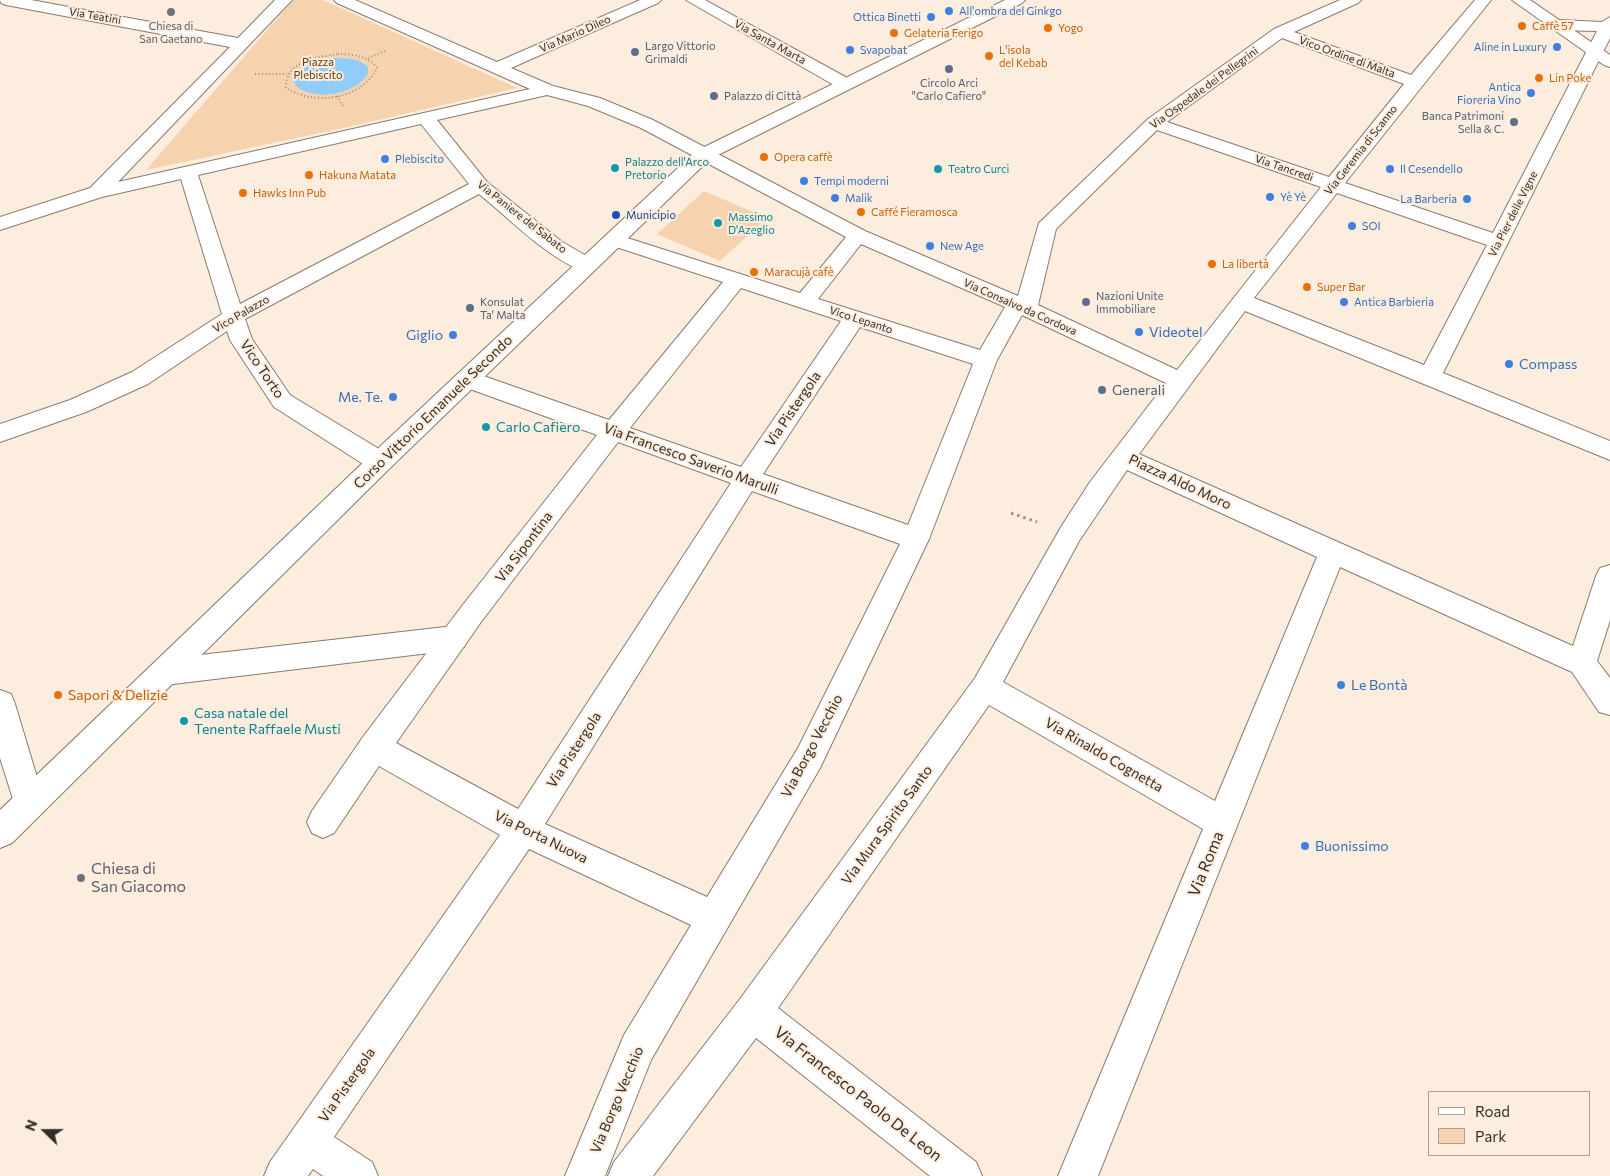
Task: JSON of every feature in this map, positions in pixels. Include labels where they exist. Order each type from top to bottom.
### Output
[{"type":"street","name":"Via Teatini","points":[[6,0],[242,44]]},
{"type":"street","points":[[97,192],[284,0]]},
{"type":"street","points":[[342,0],[547,90]]},
{"type":"street","name":"Via Mario Dileo","points":[[497,68],[653,0]]},
{"type":"street","name":"Via Santa Marta","points":[[697,0],[845,84]]},
{"type":"street","name":"Via Geremia di Scanno","points":[[1241,301],[1414,82],[1483,0]]},
{"type":"street","points":[[1520,0],[1605,56]]},
{"type":"street","name":"Corso Vittorio Emanuele Secondo","points":[[0,832],[380,462],[703,155],[1010,1]]},
{"type":"street","name":"Via Ospedale dei Pellegrini","points":[[1021,306],[1046,227],[1154,124],[1280,32],[1345,1]]},
{"type":"street","points":[[1559,25],[1610,25]]},
{"type":"street","name":"Via Pier delle Vigne","points":[[1430,376],[1498,242],[1605,56],[1610,25]]},
{"type":"street","name":"Vico Ordine di Malta","points":[[1280,32],[1414,82]]},
{"type":"street","points":[[0,224],[97,192],[547,90]]},
{"type":"street","name":"Via Consalvo da Cordova","points":[[547,90],[620,111],[858,235],[1021,306],[1181,381]]},
{"type":"street","name":"Via Paniere del Sabato","points":[[426,118],[480,186],[554,245],[586,265]]},
{"type":"street","name":"Via Tancredi","points":[[1154,124],[1498,242]]},
{"type":"street","name":"Vico Torto","points":[[188,172],[232,317],[241,340],[282,401],[380,462]]},
{"type":"street","name":"Vico Palazzo","points":[[0,433],[78,406],[140,378],[232,317],[480,186]]},
{"type":"street","points":[[805,301],[858,235]]},
{"type":"street","name":"Vico Lepanto","points":[[614,240],[986,360]]},
{"type":"street","name":"Via Sipontina","points":[[323,822],[374,747],[454,638],[612,430],[736,280]]},
{"type":"street","points":[[1241,301],[1430,376],[1610,451]]},
{"type":"street","name":"Piazza Aldo Moro","points":[[1241,301],[1123,458],[1582,663]]},
{"type":"street","name":"Via Borgo Vecchio","points":[[585,1176],[637,1048],[809,758],[916,539],[986,360],[1021,306]]},
{"type":"street","name":"Via Pistergola","points":[[284,1176],[523,830],[746,480],[854,317]]},
{"type":"street","name":"Via Francesco Saverio Marulli","points":[[467,379],[916,539]]},
{"type":"street","name":"Via Mura Spirito Santo","points":[[628,1176],[753,1012],[985,687],[1070,534],[1099,489],[1123,458]]},
{"type":"street","name":"Via Roma","points":[[1078,1176],[1333,551]]},
{"type":"street","points":[[1610,576],[1582,663],[1610,702]]},
{"type":"street","points":[[165,672],[454,638]]},
{"type":"street","name":"Via Rinaldo Cognetta","points":[[985,687],[1223,823]]},
{"type":"street","points":[[0,704],[29,804]]},
{"type":"street","name":"Via Porta Nuova","points":[[374,747],[523,830],[714,918]]},
{"type":"street","name":"Via Francesco Paolo De Leon","points":[[753,1012],[962,1176]]},
{"type":"street","points":[[308,1142],[358,1176]]},
{"type":"path","points":[[249,74],[287,74],[308,60],[338,54],[365,57],[373,62],[377,68],[375,76],[368,84],[357,90],[329,98],[302,97],[292,93],[286,88],[284,81],[287,74]]},
{"type":"green space","name":"Piazza Plebiscito","points":[[293,0],[323,0],[517,88],[339,129],[146,170]]},
{"type":"green space","points":[[704,191],[767,218],[720,261],[657,234]]},
{"type":"water","points":[[334,58],[357,60],[368,67],[368,73],[354,87],[335,94],[314,94],[296,86],[294,81],[305,67],[316,62]]},
{"type":"place","name":"All'ombra del Ginkgo","points":[[949,11]]},
{"type":"place","name":"Chiesa di San Gaetano","points":[[171,12]]},
{"type":"place","name":"Ottica Binetti","points":[[931,17]]},
{"type":"place","name":"Caffè 57","points":[[1522,26]]},
{"type":"place","name":"Yogo","points":[[1048,28]]},
{"type":"place","name":"Gelateria Ferigo","points":[[894,33]]},
{"type":"place","name":"Aline in Luxury","points":[[1557,47]]},
{"type":"place","name":"Svapobat","points":[[850,50]]},
{"type":"place","name":"Largo Vittorio Grimaldi","points":[[635,52]]},
{"type":"place","name":"L'isola del Kebab","points":[[989,56]]},
{"type":"place","name":"Circolo Arci \"Carlo Cafiero\"","points":[[949,69]]},
{"type":"place","name":"Lin Poke","points":[[1539,78]]},
{"type":"place","name":"Antica Fioreria Vino","points":[[1531,93]]},
{"type":"place","name":"Palazzo di Città","points":[[714,96]]},
{"type":"place","name":"Banca Patrimoni Sella & C.","points":[[1514,122]]},
{"type":"place","name":"Opera caffè","points":[[764,157]]},
{"type":"place","name":"Plebiscito","points":[[385,159]]},
{"type":"place","name":"Palazzo dell'Arco Pretorio","points":[[615,168]]},
{"type":"place","name":"Teatro Curci","points":[[938,169]]},
{"type":"place","name":"Il Cesendello","points":[[1390,169]]},
{"type":"place","name":"Hakuna Matata","points":[[309,175]]},
{"type":"place","name":"Tempi moderni","points":[[804,181]]},
{"type":"place","name":"Hawks Inn Pub","points":[[243,193]]},
{"type":"place","name":"Yè Yè","points":[[1270,197]]},
{"type":"place","name":"Malik","points":[[835,198]]},
{"type":"place","name":"La Barberia","points":[[1467,199]]},
{"type":"place","name":"Caffé Fieramosca","points":[[861,212]]},
{"type":"place","name":"Municipio","points":[[616,215]]},
{"type":"place","name":"Massimo D'Azeglio","points":[[718,223]]},
{"type":"place","name":"SOI","points":[[1352,226]]},
{"type":"place","name":"New Age","points":[[930,246]]},
{"type":"place","name":"La libertà","points":[[1212,264]]},
{"type":"place","name":"Maracujà cafè","points":[[754,272]]},
{"type":"place","name":"Super Bar","points":[[1307,287]]},
{"type":"place","name":"Nazioni Unite Immobiliare","points":[[1086,302]]},
{"type":"place","name":"Antica Barbieria","points":[[1344,302]]},
{"type":"place","name":"Konsulat Ta' Malta","points":[[470,308]]},
{"type":"place","name":"Videotel","points":[[1139,332]]},
{"type":"place","name":"Giglio","points":[[453,335]]},
{"type":"place","name":"Compass","points":[[1509,364]]},
{"type":"place","name":"Generali","points":[[1102,390]]},
{"type":"place","name":"Me. Te.","points":[[393,397]]},
{"type":"place","name":"Carlo Cafiero","points":[[486,427]]},
{"type":"place","name":"Le Bontà","points":[[1341,685]]},
{"type":"place","name":"Sapori & Delizie","points":[[58,695]]},
{"type":"place","name":"Casa natale del Tenente Raffaele Musti","points":[[184,721]]},
{"type":"place","name":"Buonissimo","points":[[1305,846]]},
{"type":"place","name":"Chiesa di San Giacomo","points":[[81,878]]}]
